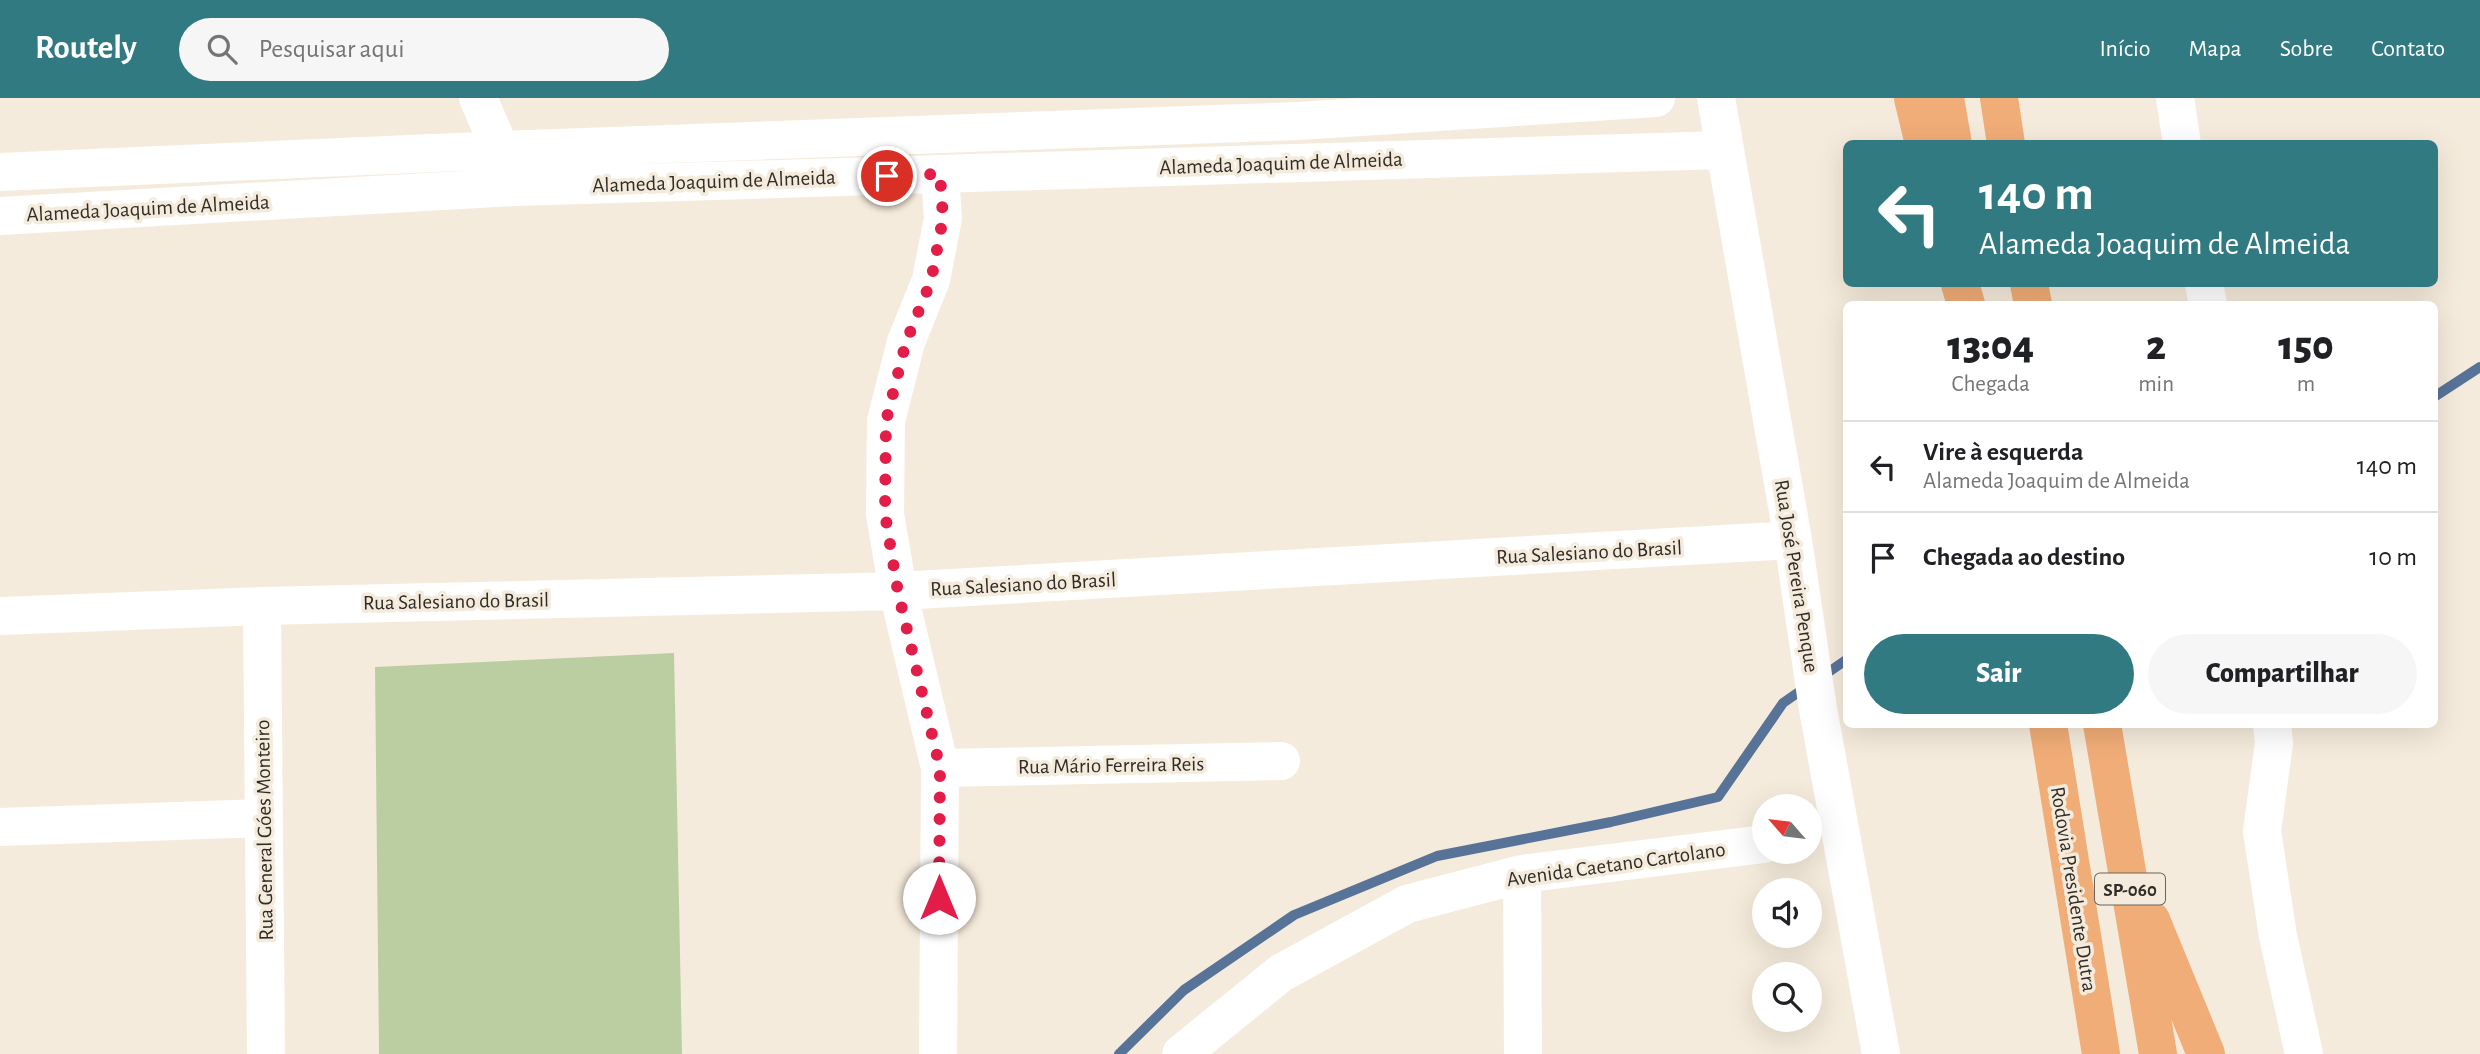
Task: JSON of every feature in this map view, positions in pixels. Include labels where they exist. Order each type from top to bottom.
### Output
[{"type":"highway","points":[[1913,98],[1923,140]]},
{"type":"highway","points":[[1945,98],[1952,140]]},
{"type":"highway","points":[[1999,98],[2005,140]]},
{"type":"highway","name":"Rodovia Presidente Dutra","points":[[2049,728],[2101,1054]]},
{"type":"highway","name":"SP-060","points":[[2103,728],[2158,1054]]},
{"type":"highway","points":[[2123,849],[2206,1054]]},
{"type":"street","points":[[478,98],[502,150],[515,187]]},
{"type":"street","name":"Alameda Joaquim de Almeida","points":[[0,172],[1297,110],[1656,98]]},
{"type":"street","name":"Rua José Pereira Penque","points":[[1716,98],[1796,558],[1818,709],[1825,836],[1881,1054]]},
{"type":"street","points":[[2175,98],[2181,140]]},
{"type":"street","points":[[1297,110],[1303,162]]},
{"type":"street","name":"Alameda Joaquim de Almeida","points":[[0,216],[515,187],[1723,150]]},
{"type":"street","points":[[938,1054],[940,768],[898,592],[885,514],[886,421],[906,342],[931,281],[943,218],[940,174]]},
{"type":"street","name":"Rua Salesiano do Brasil","points":[[0,616],[262,606],[898,592],[1796,558]]},
{"type":"street","name":"Rua General Góes Monteiro","points":[[262,606],[266,1054]]},
{"type":"street","points":[[2272,728],[2274,743],[2262,831],[2278,936],[2304,1054]]},
{"type":"street","name":"Rua Mário Ferreira Reis","points":[[940,768],[1281,761]]},
{"type":"street","points":[[0,827],[263,818]]},
{"type":"street","name":"Avenida Caetano Cartolano","points":[[1181,1054],[1281,972],[1407,904],[1522,874],[1752,845]]},
{"type":"street","points":[[1522,874],[1523,1054]]},
{"type":"green space","points":[[674,653],[682,1054],[379,1054],[375,667]]},
{"type":"waterway","points":[[2438,394],[2480,367]]},
{"type":"waterway","points":[[1820,678],[1843,662]]},
{"type":"waterway","points":[[1119,1054],[1184,990],[1294,915],[1437,856],[1611,822],[1718,797],[1783,703],[1806,687]]},
{"type":"route","points":[[887,176],[940,174],[943,218],[931,281],[906,342],[886,421],[885,514],[898,592],[940,768],[939,898]]}]
